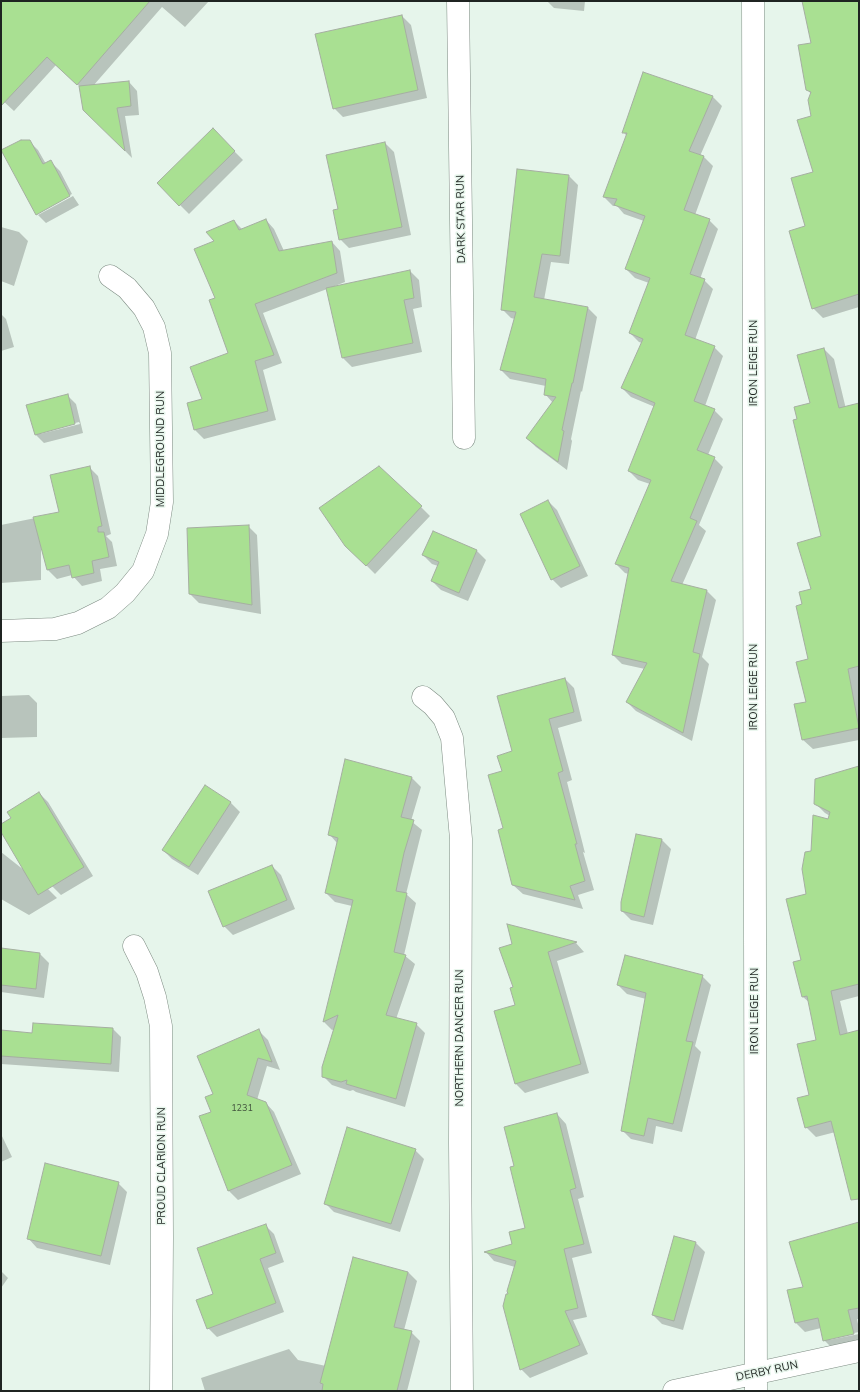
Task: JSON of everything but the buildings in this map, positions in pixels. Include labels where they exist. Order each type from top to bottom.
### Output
[{"type":"street","name":"DARK STAR RUN","points":[[458,1],[464,438]]},
{"type":"street","name":"IRON LEIGE RUN","points":[[753,1],[756,1382]]},
{"type":"street","name":"MIDDLEGROUND RUN","points":[[1,631],[55,629],[78,623],[108,608],[125,593],[142,571],[157,534],[162,502],[160,353],[154,327],[144,308],[127,288],[110,276]]},
{"type":"street","name":"NORTHERN DANCER RUN","points":[[423,697],[433,705],[444,718],[452,738],[460,839],[462,1391]]},
{"type":"street","name":"PROUD CLARION RUN","points":[[134,946],[147,972],[155,997],[161,1026],[161,1391]]},
{"type":"street","name":"DERBY RUN","points":[[674,1391],[756,1382],[859,1351]]}]
